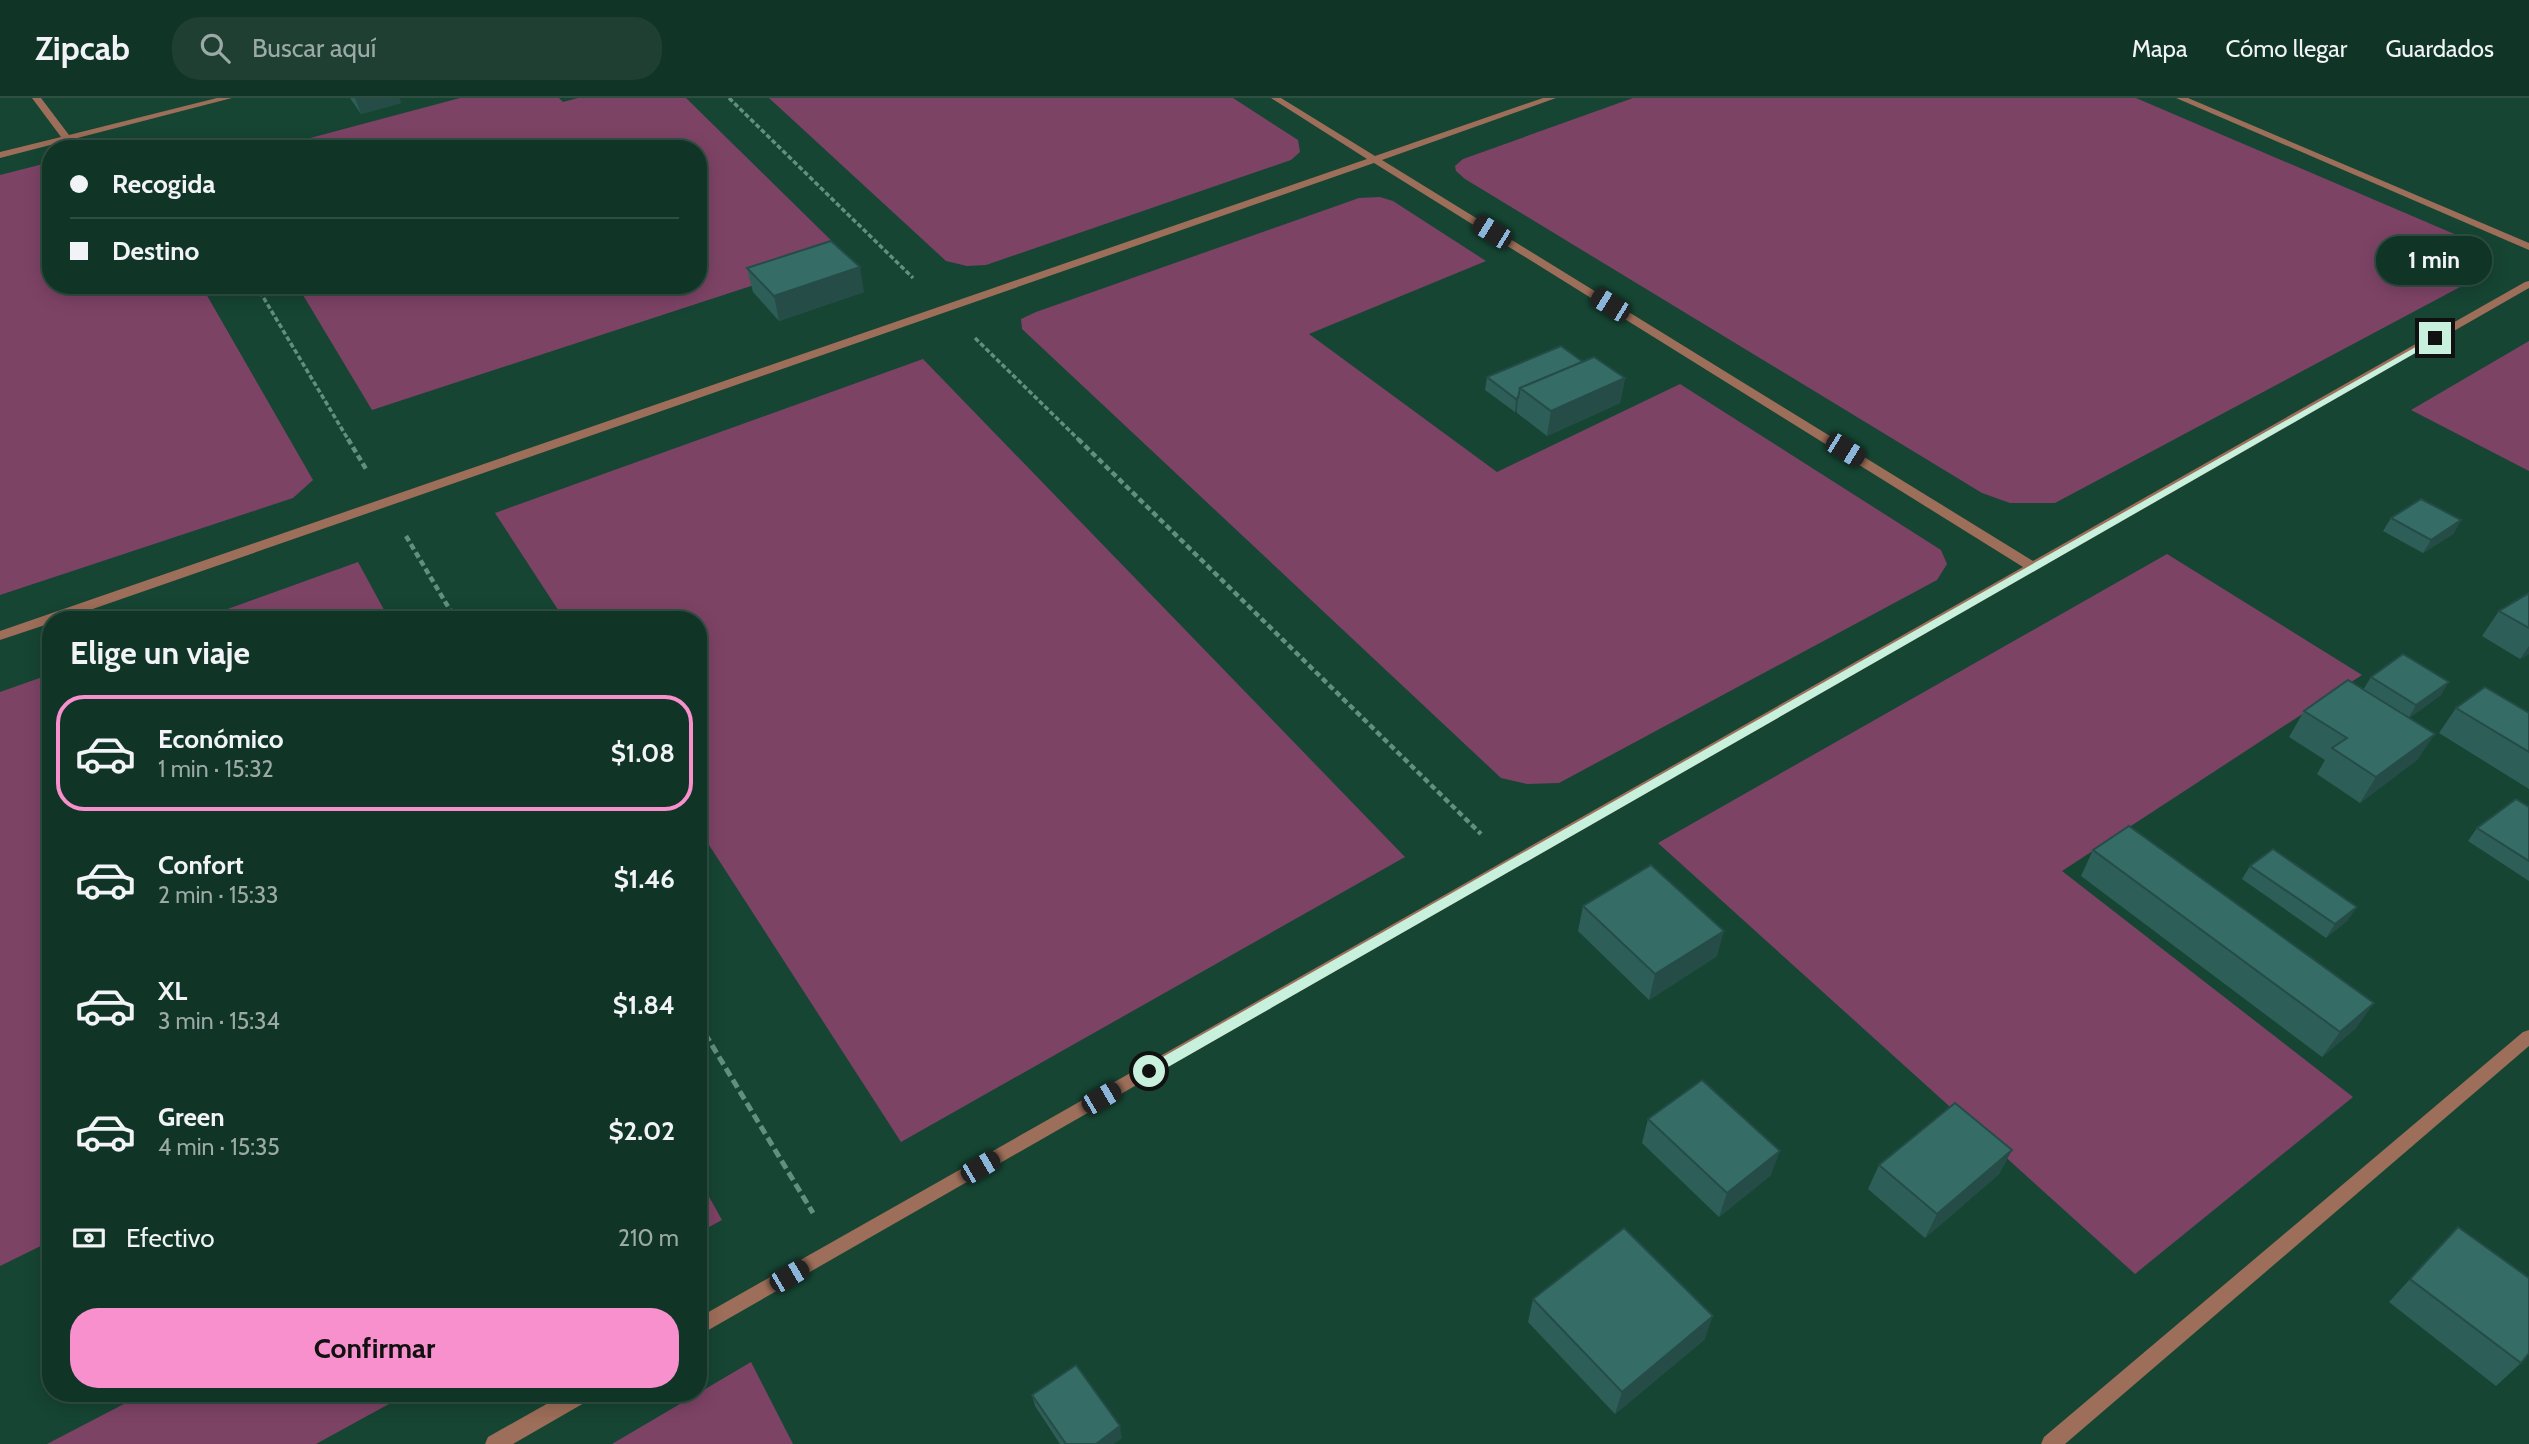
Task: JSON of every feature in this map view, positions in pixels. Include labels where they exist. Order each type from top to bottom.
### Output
[{"type":"street","points":[[36,98],[67,138]]},
{"type":"street","points":[[59,140],[228,98]]},
{"type":"street","points":[[1275,98],[2033,567]]},
{"type":"street","points":[[72,611],[1552,98]]},
{"type":"street","points":[[2180,98],[2529,247]]},
{"type":"street","points":[[0,155],[42,144]]},
{"type":"street","points":[[707,1323],[2529,284]]},
{"type":"street","points":[[0,636],[42,621]]},
{"type":"street","points":[[2051,1444],[2529,1037]]},
{"type":"street","points":[[495,1444],[568,1402]]},
{"type":"path","points":[[729,98],[1512,864]]},
{"type":"path","points":[[261,294],[451,611]]},
{"type":"path","points":[[707,1038],[835,1250]]},
{"type":"shaded area","points":[[460,98],[559,98],[563,102],[578,98],[686,98],[846,255],[372,410],[302,294],[707,294],[707,140],[303,140]]},
{"type":"shaded area","points":[[769,98],[1233,98],[1298,140],[1300,152],[1291,160],[986,265],[967,266],[946,261]]},
{"type":"shaded area","points":[[1633,98],[2136,98],[2466,239],[2488,252],[2492,270],[2055,503],[2010,503],[1982,493],[1465,179],[1456,171],[1455,166],[1463,159]]},
{"type":"shaded area","points":[[42,164],[42,294],[206,294],[313,480],[293,498],[0,595],[0,175]]},
{"type":"shaded area","points":[[1380,197],[1393,201],[1486,261],[1309,334],[1497,472],[1680,384],[1941,550],[1947,564],[1937,580],[1559,783],[1527,784],[1501,778],[1022,329],[1021,319],[1036,312],[1359,198]]},
{"type":"shaded area","points":[[2529,341],[2529,471],[2411,410]]},
{"type":"shaded area","points":[[923,359],[1405,857],[901,1142],[707,842],[707,611],[559,611],[495,513]]},
{"type":"shaded area","points":[[2167,554],[2362,675],[2062,871],[2353,1097],[2135,1274],[1658,843]]},
{"type":"shaded area","points":[[358,562],[385,611],[222,611]]},
{"type":"shaded area","points":[[42,677],[42,1245],[0,1266],[0,692]]},
{"type":"shaded area","points":[[707,1193],[722,1220],[707,1228]]},
{"type":"shaded area","points":[[751,1362],[793,1444],[612,1444],[683,1402],[707,1402],[707,1388]]},
{"type":"shaded area","points":[[128,1402],[393,1402],[316,1444],[47,1444]]},
{"type":"building","points":[[831,241],[860,267],[774,296],[747,268]]},
{"type":"building","points":[[1561,346],[1583,362],[1520,388],[1516,399],[1487,377]]},
{"type":"building","points":[[1594,357],[1625,378],[1551,411],[1520,388]]},
{"type":"building","points":[[2421,499],[2461,520],[2431,540],[2391,518]]},
{"type":"building","points":[[2529,593],[2529,628],[2499,611]]},
{"type":"building","points":[[2403,654],[2449,682],[2416,705],[2371,677]]},
{"type":"building","points":[[2348,680],[2435,734],[2376,777],[2332,748],[2347,738],[2304,711]]},
{"type":"building","points":[[2485,687],[2529,713],[2529,752],[2456,708]]},
{"type":"building","points":[[2516,799],[2529,807],[2529,861],[2477,828]]},
{"type":"building","points":[[2129,826],[2374,1003],[2340,1032],[2093,850]]},
{"type":"building","points":[[2273,849],[2357,907],[2335,924],[2250,866]]},
{"type":"building","points":[[1651,865],[1724,931],[1655,974],[1583,906]]},
{"type":"building","points":[[1702,1080],[1780,1151],[1727,1193],[1648,1119]]},
{"type":"building","points":[[1955,1103],[2012,1150],[1937,1214],[1879,1165]]},
{"type":"building","points":[[2458,1227],[2529,1278],[2529,1353],[2521,1363],[2410,1279]]},
{"type":"building","points":[[1624,1228],[1713,1316],[1622,1392],[1533,1299]]},
{"type":"building","points":[[1076,1365],[1120,1426],[1096,1444],[1066,1444],[1032,1395]]},
{"type":"route","points":[[1149,1071],[2435,338]]}]
